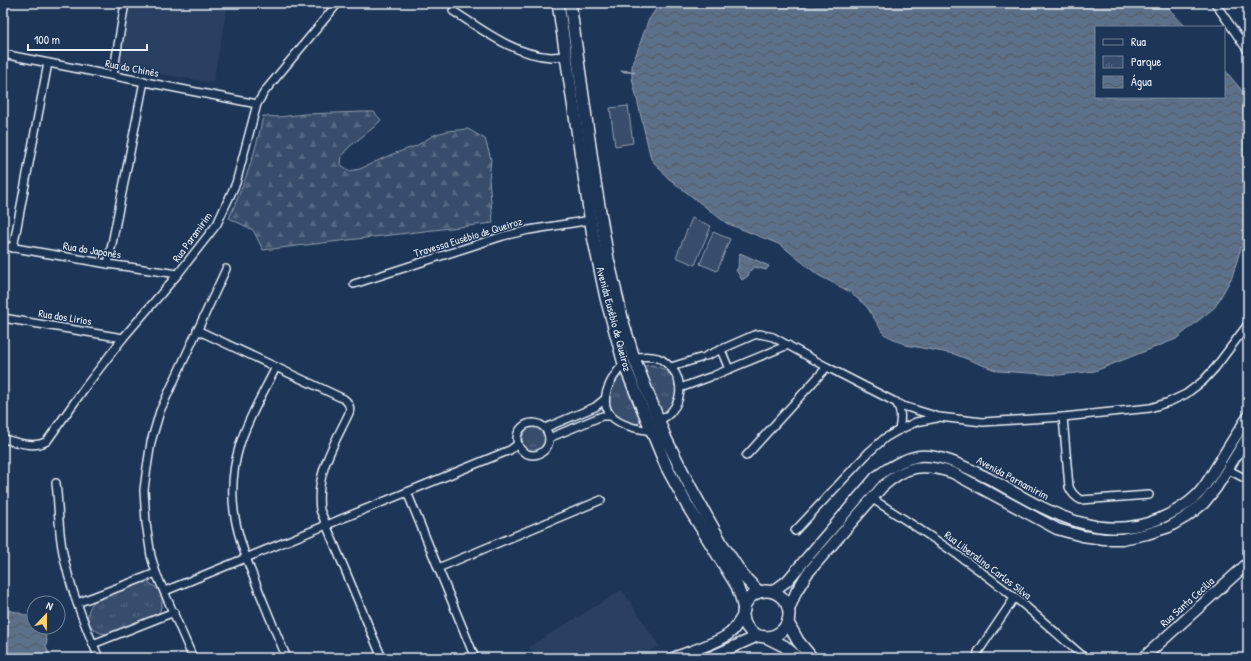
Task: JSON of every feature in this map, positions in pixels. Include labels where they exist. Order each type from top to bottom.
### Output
[{"type":"main road","name":"Avenida Eusébio de Queiroz","points":[[558,3],[591,220],[606,298],[624,364],[667,468],[687,505],[737,586],[741,597],[743,612]]},
{"type":"main road","name":"Avenida Eusébio de Queiroz","points":[[570,3],[595,182],[608,259],[623,322],[634,358],[658,421],[692,490],[722,544],[742,576],[760,592]]},
{"type":"main road","points":[[762,636],[773,636],[779,634],[788,623],[789,610],[787,604],[783,599],[772,592],[760,592],[754,595],[745,604],[743,612],[747,627],[752,632],[784,646],[798,658]]},
{"type":"main road","points":[[788,623],[798,641],[812,658]]},
{"type":"street","points":[[113,75],[125,3]]},
{"type":"street","name":"Rua Paramirim","points":[[3,439],[27,445],[41,444],[50,438],[86,386],[123,338],[178,274],[217,224],[230,197],[240,168],[256,104],[265,90],[338,3]]},
{"type":"street","points":[[1215,3],[1248,51]]},
{"type":"street","points":[[453,11],[511,47],[541,56],[566,56]]},
{"type":"street","name":"Rua do Chinês","points":[[3,54],[256,104]]},
{"type":"street","points":[[13,248],[48,63]]},
{"type":"street","points":[[108,264],[144,81]]},
{"type":"street","name":"Travessa Eusébio de Queiroz","points":[[354,284],[503,236],[529,230],[591,220]]},
{"type":"street","name":"Rua do Japonês","points":[[3,246],[178,274]]},
{"type":"street","points":[[193,658],[156,573],[150,551],[146,523],[144,490],[153,432],[160,411],[226,269]]},
{"type":"street","name":"Rua dos Lirios","points":[[3,318],[123,338]]},
{"type":"street","points":[[671,367],[703,357],[754,335],[760,334],[773,337],[903,406],[939,417],[983,422],[1062,417],[1150,408],[1175,400],[1186,394],[1203,381],[1248,324]]},
{"type":"street","points":[[197,330],[344,399],[349,406],[349,413],[324,466],[319,483],[318,496],[320,510],[382,658]]},
{"type":"street","points":[[772,352],[775,345],[773,337]]},
{"type":"street","points":[[680,388],[788,345]]},
{"type":"street","points":[[721,350],[729,369]]},
{"type":"street","points":[[634,358],[647,356],[660,359],[671,367],[677,376],[680,388],[678,402],[670,413],[658,421]]},
{"type":"street","points":[[624,364],[613,377],[607,390],[605,399],[608,410],[611,416],[620,423],[651,431]]},
{"type":"street","points":[[276,367],[240,442],[232,483],[233,509],[245,558],[287,658]]},
{"type":"street","points":[[746,456],[827,367]]},
{"type":"street","points":[[545,428],[598,405],[605,399]]},
{"type":"street","points":[[895,402],[900,409],[901,415],[899,430]]},
{"type":"street","points":[[583,412],[587,422]]},
{"type":"street","points":[[549,438],[602,416],[611,416]]},
{"type":"street","points":[[795,531],[884,438],[916,422],[939,417]]},
{"type":"street","points":[[1062,417],[1069,487],[1071,493],[1081,500],[1148,494]]},
{"type":"street","name":"Avenida Parnamirim","points":[[789,610],[801,582],[876,477],[887,468],[908,459],[920,456],[947,460],[970,469],[1069,520],[1105,528],[1130,527],[1148,523],[1171,514],[1197,495],[1248,417]]},
{"type":"street","points":[[530,423],[536,423],[545,428],[549,438],[547,448],[539,454],[534,455],[524,452],[518,444],[517,439],[520,428],[530,423]]},
{"type":"street","name":"Avenida Parnamirim","points":[[772,592],[787,581],[892,477],[906,470],[922,467],[935,468],[952,473],[1057,529],[1082,536],[1104,539],[1122,539],[1148,534],[1169,527],[1186,517],[1204,503],[1216,488],[1248,436]]},
{"type":"street","points":[[165,591],[510,450],[518,444]]},
{"type":"street","points":[[1227,469],[1248,480]]},
{"type":"street","points":[[56,483],[58,521],[70,581],[77,603],[99,658]]},
{"type":"street","points":[[1001,499],[1007,488]]},
{"type":"street","points":[[407,492],[474,658]]},
{"type":"street","name":"Rua Liberalino Carlos Silva","points":[[871,498],[981,571],[1015,597],[1085,658]]},
{"type":"street","points":[[438,568],[601,500]]},
{"type":"street","name":"Rua Santa Cecilia","points":[[1143,658],[1248,563]]},
{"type":"street","points":[[77,603],[156,573]]},
{"type":"street","points":[[977,658],[978,652],[1015,597]]},
{"type":"street","points":[[93,644],[174,612]]},
{"type":"street","points":[[673,658],[721,639],[729,634],[735,628],[743,612]]},
{"type":"street","points":[[708,658],[762,636]]},
{"type":"shaded area","points":[[128,3],[228,3],[213,83],[116,66]]},
{"type":"shaded area","points":[[622,590],[660,647],[655,648],[637,658],[537,658],[529,647]]},
{"type":"green space","points":[[628,106],[633,143],[615,146],[610,108]]},
{"type":"green space","points":[[374,112],[381,120],[349,147],[342,155],[341,165],[350,171],[360,169],[390,155],[416,146],[434,135],[447,131],[468,129],[485,139],[491,159],[489,179],[493,223],[263,250],[253,230],[229,218],[249,168],[263,116],[279,117],[305,114]]},
{"type":"green space","points":[[692,218],[711,226],[695,265],[676,257]]},
{"type":"green space","points":[[713,232],[730,239],[717,271],[700,264]]},
{"type":"green space","points":[[651,365],[667,372],[675,384],[676,392],[671,407],[664,413],[661,412],[644,368],[645,366]]},
{"type":"green space","points":[[621,376],[624,377],[640,421],[638,424],[628,423],[620,419],[614,414],[610,407],[610,391],[614,383]]},
{"type":"green space","points":[[1248,423],[1248,431],[1213,490],[1170,524],[1121,537],[1073,530],[1013,501],[1016,497],[1104,531],[1182,512],[1203,496]]},
{"type":"green space","points":[[534,427],[543,430],[546,439],[543,448],[534,451],[525,448],[522,439],[525,430]]},
{"type":"green space","points":[[919,460],[947,462],[999,487],[996,491],[919,464],[874,492],[871,488],[882,477],[895,468]]},
{"type":"green space","points":[[142,581],[150,583],[159,590],[162,602],[160,611],[157,614],[110,634],[97,631],[93,628],[89,623],[88,612],[95,601]]},
{"type":"green space","points":[[735,633],[742,641],[697,658],[686,658],[725,643]]},
{"type":"water","points":[[660,3],[1167,3],[1170,10],[1185,26],[1095,26],[1095,98],[1225,98],[1225,70],[1248,98],[1248,225],[1232,277],[1215,307],[1176,339],[1095,371],[1059,375],[998,371],[954,354],[906,345],[884,334],[867,307],[850,292],[818,275],[781,245],[726,223],[668,178],[651,159],[632,78],[632,66],[648,21]]},
{"type":"water","points":[[740,253],[769,266],[766,270],[754,267],[748,276],[742,280],[736,270],[738,268]]},
{"type":"water","points":[[3,609],[26,616],[26,635],[45,635],[47,640],[46,647],[51,658],[3,658]]},
{"type":"waterway","points":[[622,71],[634,72]]}]
